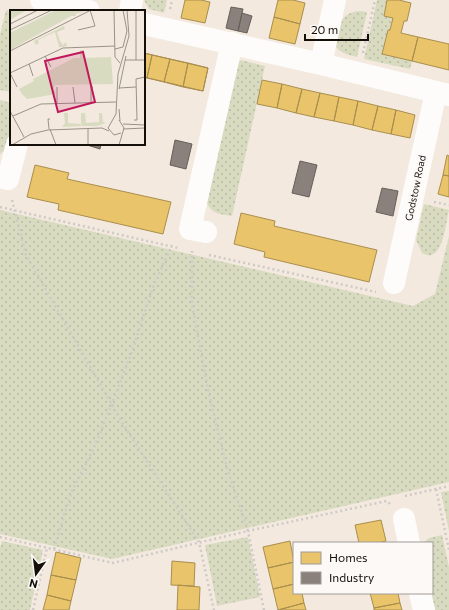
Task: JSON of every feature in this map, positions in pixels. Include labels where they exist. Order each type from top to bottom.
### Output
[{"type":"street","points":[[130,10],[132,0]]},
{"type":"street","points":[[321,64],[335,0]]},
{"type":"street","points":[[46,4],[83,10]]},
{"type":"street","name":"Godstow Road","points":[[145,24],[232,43],[443,94],[394,283]]},
{"type":"street","points":[[198,231],[232,43]]},
{"type":"street","points":[[0,177],[8,179],[17,145]]},
{"type":"street","points":[[404,519],[409,542]]},
{"type":"street","points":[[420,594],[424,610]]},
{"type":"path","points":[[359,73],[375,0]]},
{"type":"path","points":[[14,210],[26,255],[112,404],[199,542],[214,610]]},
{"type":"path","points":[[54,549],[71,493],[93,450],[112,404],[131,354],[153,287],[172,246]]},
{"type":"path","points":[[192,251],[192,305],[209,394],[228,468],[248,530],[264,610]]},
{"type":"path","points":[[401,497],[449,486]]},
{"type":"path","points":[[436,489],[449,550]]},
{"type":"path","points":[[0,537],[113,563],[248,530],[394,499]]},
{"type":"path","points":[[387,501],[404,519]]},
{"type":"path","points":[[33,610],[46,548]]},
{"type":"green space","points":[[144,0],[167,0],[164,13],[149,9]]},
{"type":"green space","points":[[377,0],[387,0],[384,16],[393,18],[390,30],[388,30],[382,54],[412,61],[410,69],[364,59]]},
{"type":"green space","points":[[6,10],[10,11],[10,92],[0,90],[0,35]]},
{"type":"green space","points":[[352,12],[367,12],[357,57],[343,53],[336,47],[340,23],[347,15]]},
{"type":"green space","points":[[241,60],[265,66],[232,216],[220,214],[214,211],[207,203],[236,64]]},
{"type":"green space","points":[[0,100],[10,103],[10,140],[0,154]]},
{"type":"green space","points":[[424,204],[449,210],[442,242],[435,253],[430,255],[422,253],[416,240]]},
{"type":"green space","points":[[0,210],[413,306],[435,294],[449,236],[449,482],[112,559],[0,534]]},
{"type":"green space","points":[[449,491],[449,531],[441,492]]},
{"type":"green space","points":[[442,535],[449,567],[449,610],[432,610],[428,594],[433,594],[433,542],[424,542],[429,538]]},
{"type":"green space","points":[[248,537],[260,597],[217,606],[205,545]]},
{"type":"green space","points":[[2,541],[43,550],[30,610],[0,610],[0,548]]},
{"type":"building: Homes","points":[[185,0],[201,0],[210,2],[205,23],[181,18]]},
{"type":"building: Homes","points":[[278,0],[293,0],[305,3],[300,24],[274,17]]},
{"type":"building: Homes","points":[[387,0],[399,0],[411,3],[407,21],[404,21],[401,33],[418,37],[412,61],[382,54],[388,30],[390,30],[393,18],[384,16]]},
{"type":"building: Homes","points":[[274,17],[300,24],[295,44],[269,38]]},
{"type":"building: Homes","points":[[418,37],[449,44],[449,70],[412,61]]},
{"type":"building: Homes","points":[[145,53],[208,68],[203,91],[145,77]]},
{"type":"building: Homes","points":[[145,53],[152,55],[147,78],[145,77]]},
{"type":"building: Homes","points":[[152,55],[170,59],[164,82],[147,78]]},
{"type":"building: Homes","points":[[170,59],[188,63],[183,87],[164,82]]},
{"type":"building: Homes","points":[[188,63],[208,68],[203,91],[183,87]]},
{"type":"building: Homes","points":[[262,80],[282,84],[277,108],[257,104]]},
{"type":"building: Homes","points":[[282,84],[302,89],[296,113],[277,108]]},
{"type":"building: Homes","points":[[302,89],[320,93],[314,117],[296,113]]},
{"type":"building: Homes","points":[[320,93],[339,97],[334,121],[314,117]]},
{"type":"building: Homes","points":[[339,97],[358,101],[353,125],[334,121]]},
{"type":"building: Homes","points":[[358,101],[378,106],[372,130],[353,125]]},
{"type":"building: Homes","points":[[378,106],[396,110],[391,134],[372,130]]},
{"type":"building: Homes","points":[[396,110],[415,115],[410,138],[391,134]]},
{"type":"building: Homes","points":[[447,155],[449,156],[449,176],[443,175]]},
{"type":"building: Homes","points":[[35,165],[69,173],[67,179],[171,202],[163,234],[58,210],[59,204],[27,197]]},
{"type":"building: Homes","points":[[443,175],[449,176],[449,197],[438,194]]},
{"type":"building: Homes","points":[[241,213],[275,221],[274,226],[377,250],[369,282],[264,257],[265,252],[234,244]]},
{"type":"building: Homes","points":[[381,520],[386,541],[359,542],[355,525]]},
{"type":"building: Homes","points":[[290,541],[293,562],[268,568],[263,547]]},
{"type":"building: Homes","points":[[56,552],[81,558],[76,580],[51,575]]},
{"type":"building: Homes","points":[[172,561],[195,563],[194,586],[171,585]]},
{"type":"building: Homes","points":[[293,562],[293,584],[273,589],[268,568]]},
{"type":"building: Homes","points":[[51,575],[76,580],[71,601],[47,595]]},
{"type":"building: Homes","points":[[293,584],[293,594],[302,594],[304,603],[278,610],[273,589]]},
{"type":"building: Homes","points":[[178,585],[200,587],[199,610],[177,610]]},
{"type":"building: Homes","points":[[370,594],[398,594],[400,603],[374,608]]},
{"type":"building: Homes","points":[[47,595],[71,601],[69,610],[43,610]]},
{"type":"building: Homes","points":[[304,603],[306,610],[278,610]]},
{"type":"building: Homes","points":[[400,603],[402,610],[374,610],[374,608]]},
{"type":"building: Industry","points":[[231,7],[243,9],[238,31],[226,28]]},
{"type":"building: Industry","points":[[242,13],[252,16],[247,33],[238,31]]},
{"type":"building: Industry","points":[[175,140],[192,144],[186,169],[170,165]]},
{"type":"building: Industry","points":[[87,145],[101,145],[100,149]]},
{"type":"building: Industry","points":[[300,161],[317,165],[309,197],[292,193]]},
{"type":"building: Industry","points":[[382,188],[398,191],[393,216],[376,212]]}]
